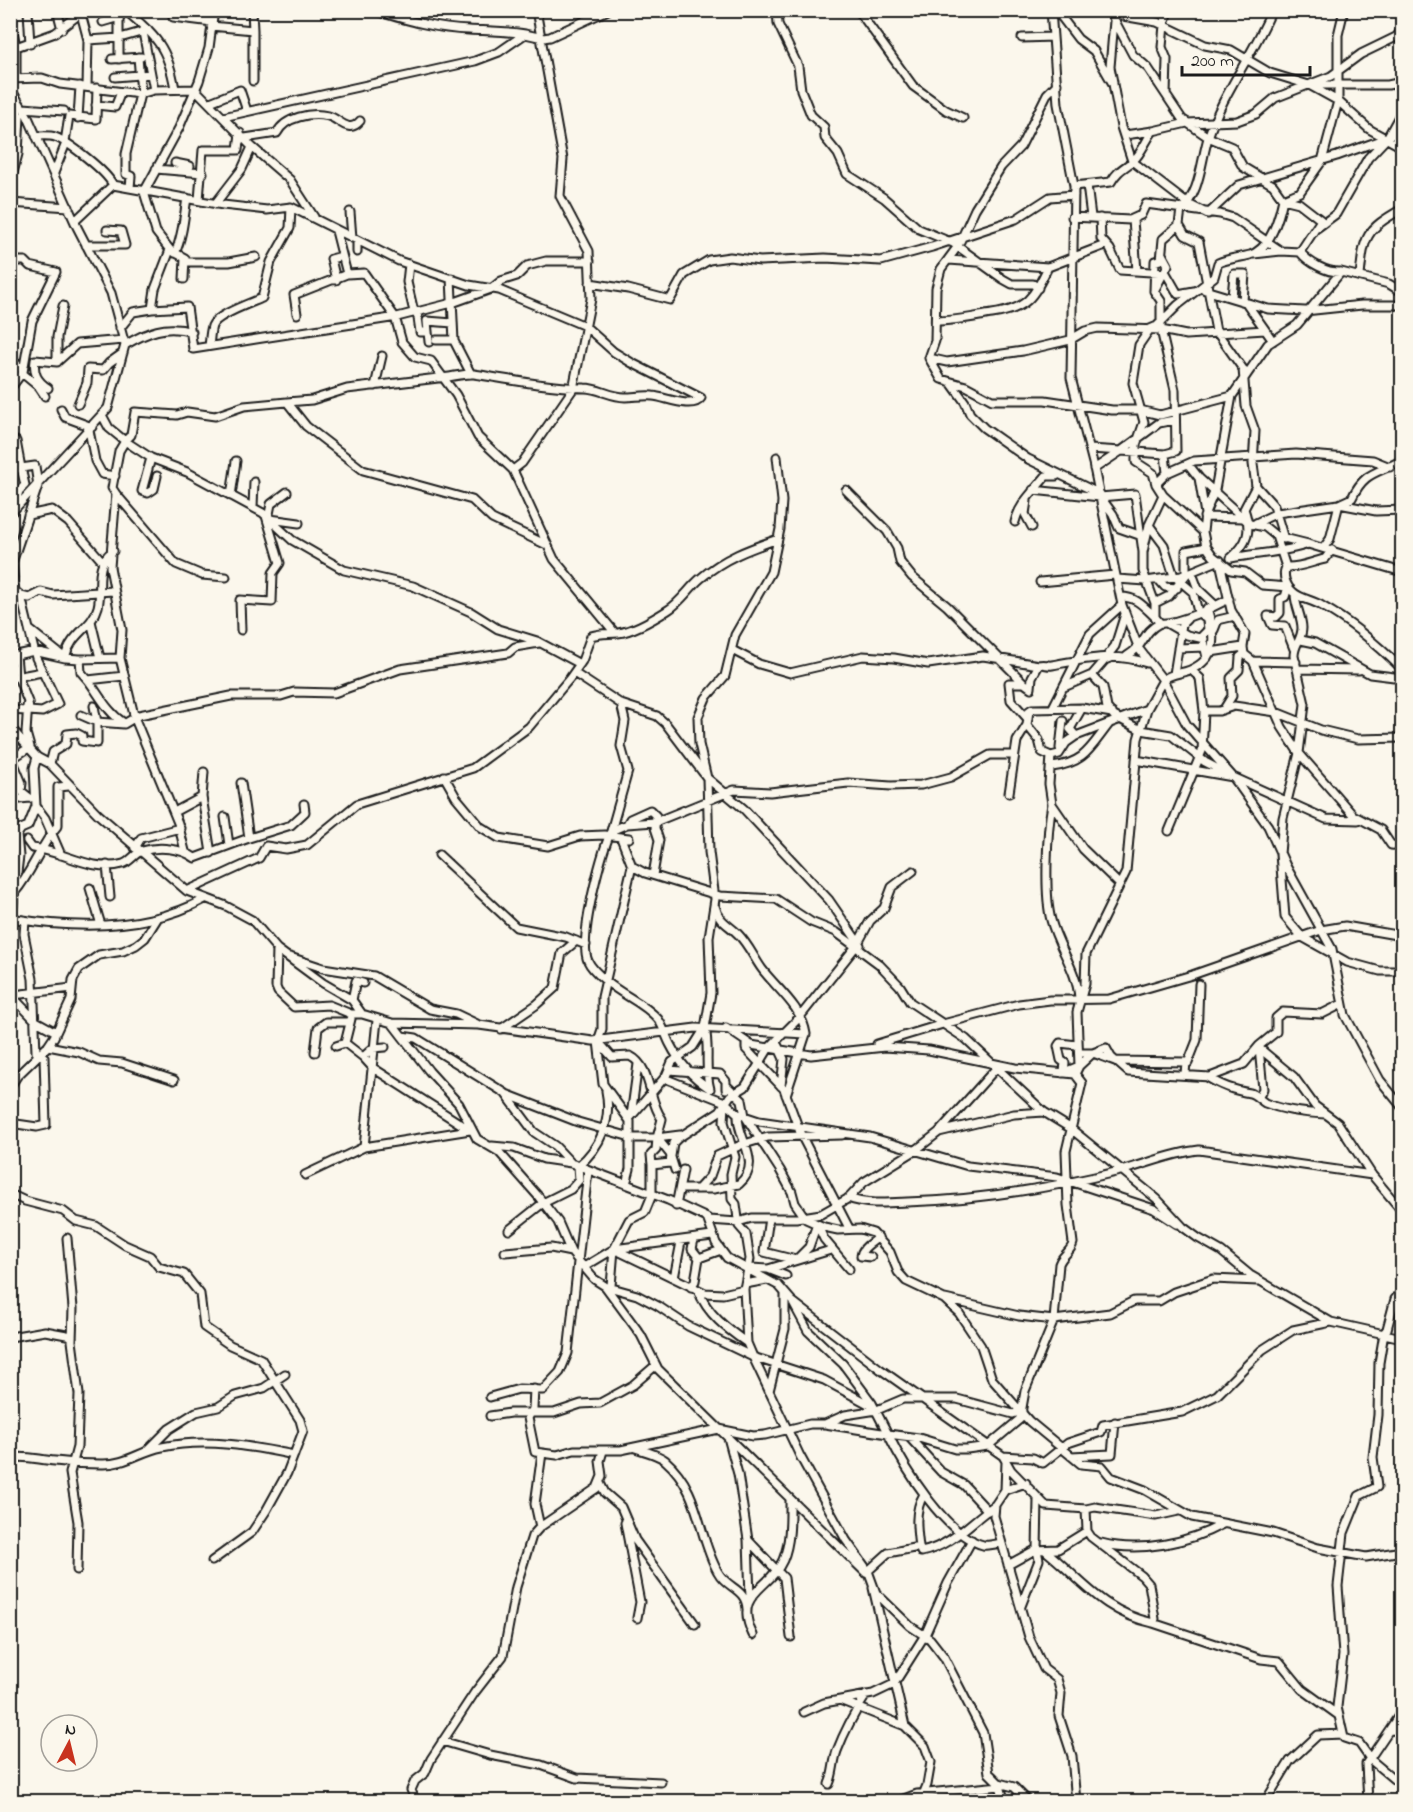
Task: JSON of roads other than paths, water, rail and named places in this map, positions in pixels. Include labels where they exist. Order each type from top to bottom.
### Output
[{"type":"street","points":[[57,10],[62,28]]},
{"type":"street","points":[[184,279],[185,258],[173,251],[156,232],[144,192],[179,128],[195,89],[209,48],[214,10]]},
{"type":"street","points":[[252,10],[253,81]]},
{"type":"street","points":[[372,10],[459,29],[501,30],[543,38],[608,10]]},
{"type":"street","points":[[513,470],[522,463],[573,389],[591,299],[589,251],[560,196],[563,159],[537,10]]},
{"type":"street","points":[[777,10],[778,24],[798,66],[801,90],[811,115],[824,128],[825,138],[838,154],[847,174],[884,198],[919,229],[958,246],[1012,284],[1033,284],[1038,288]]},
{"type":"street","points":[[858,10],[913,86],[946,110],[963,118]]},
{"type":"street","points":[[1051,10],[1061,127],[1074,186],[1071,378],[1076,405],[1090,449],[1124,608],[1139,649],[1147,663],[1162,680],[1188,725],[1233,777],[1268,826],[1280,854],[1334,954],[1345,1015],[1380,1080],[1402,1107]]},
{"type":"street","points":[[1056,10],[1078,39],[1094,51],[1113,84]]},
{"type":"street","points":[[1166,95],[1167,59],[1162,47],[1168,10]]},
{"type":"street","points":[[1090,449],[1165,454],[1176,451],[1174,390],[1161,326],[1161,301],[1154,291],[1155,261],[1161,260],[1163,239],[1179,225],[1184,207],[1200,178],[1201,163],[1214,121],[1272,10]]},
{"type":"street","points":[[1253,254],[1267,240],[1275,227],[1283,200],[1300,192],[1322,161],[1338,101],[1338,35],[1344,10]]},
{"type":"street","points":[[28,11],[30,44]]},
{"type":"street","points":[[16,47],[30,44],[62,28],[82,11],[88,40],[84,87],[78,118]]},
{"type":"street","points":[[103,22],[127,12],[165,50],[171,65],[175,89]]},
{"type":"street","points":[[1114,13],[1110,67],[1132,161],[1184,207]]},
{"type":"street","points":[[1114,13],[1164,25],[1205,45],[1231,50],[1248,59],[1254,66],[1270,73],[1309,85],[1338,101],[1369,129],[1387,138],[1402,151]]},
{"type":"street","points":[[1114,13],[1133,55],[1148,68],[1182,119],[1208,137],[1232,147],[1243,167],[1273,185],[1283,200],[1299,203],[1318,215],[1321,220],[1300,252]]},
{"type":"street","points":[[10,15],[16,47],[13,79],[42,78],[60,84],[140,94],[154,90],[195,89],[252,147],[290,180],[314,217]]},
{"type":"street","points":[[118,17],[120,38],[115,59],[147,56]]},
{"type":"street","points":[[172,17],[253,30]]},
{"type":"street","points":[[1125,135],[1188,123],[1237,121],[1248,117],[1266,108],[1275,98],[1309,85],[1396,37],[1402,30]]},
{"type":"street","points":[[88,40],[120,38],[146,31]]},
{"type":"street","points":[[146,31],[147,56],[154,90]]},
{"type":"street","points":[[223,117],[475,61],[499,52],[525,34]]},
{"type":"street","points":[[1022,38],[1053,37]]},
{"type":"street","points":[[130,188],[131,176],[126,174],[126,154],[140,94],[138,57]]},
{"type":"street","points":[[115,77],[150,74]]},
{"type":"street","points":[[1309,85],[1402,82],[1402,97]]},
{"type":"street","points":[[1056,84],[1047,94],[1022,146],[1001,167],[966,223],[963,237],[938,276],[935,341],[929,358],[941,379],[966,387],[992,400],[1044,400],[1112,410],[1140,410],[1151,414],[1174,416]]},
{"type":"street","points":[[10,88],[54,173],[116,306],[125,342],[114,389],[102,415],[11,513]]},
{"type":"street","points":[[54,173],[66,143],[69,116],[96,119],[97,88]]},
{"type":"street","points":[[210,102],[240,90],[247,111]]},
{"type":"street","points":[[96,105],[115,107],[121,92]]},
{"type":"street","points":[[300,101],[302,117]]},
{"type":"street","points":[[10,116],[64,111]]},
{"type":"street","points":[[1208,214],[1239,185],[1322,161],[1387,138],[1402,111]]},
{"type":"street","points":[[11,180],[21,135],[23,113]]},
{"type":"street","points":[[242,135],[276,133],[282,124],[302,117],[328,116],[341,126],[349,126],[360,121]]},
{"type":"street","points":[[1317,228],[1336,214],[1368,158],[1387,138],[1402,128]]},
{"type":"street","points":[[1074,186],[1111,182],[1118,170],[1132,161],[1152,131]]},
{"type":"street","points":[[10,134],[21,135]]},
{"type":"street","points":[[199,200],[203,173],[203,150],[237,150],[242,135]]},
{"type":"street","points":[[36,136],[52,136],[66,143],[102,172],[113,185],[215,204],[267,210],[291,207],[314,217],[336,231],[409,264],[490,289],[585,326],[614,352],[701,398],[692,403],[654,396],[606,394],[586,388],[573,389],[534,382],[510,382],[471,374],[347,388],[312,400],[244,406],[215,416],[187,412],[177,415],[135,412],[131,435],[119,451],[112,488],[176,564],[201,575],[226,577]]},
{"type":"street","points":[[215,204],[242,169],[252,147]]},
{"type":"street","points":[[178,173],[178,164],[190,166]]},
{"type":"street","points":[[156,170],[203,173]]},
{"type":"street","points":[[75,221],[113,185]]},
{"type":"street","points":[[1087,185],[1091,217]]},
{"type":"street","points":[[590,284],[628,289],[670,300],[684,275],[709,260],[730,256],[760,261],[825,258],[871,262],[924,249],[1016,219],[1050,196],[1074,195]]},
{"type":"street","points":[[152,309],[155,289],[173,251],[182,239],[181,225],[187,198]]},
{"type":"street","points":[[10,203],[69,207]]},
{"type":"street","points":[[1072,217],[1133,220],[1141,215],[1146,204],[1184,207],[1233,218],[1281,251]]},
{"type":"street","points":[[209,346],[212,326],[217,320],[246,302],[262,298],[269,267],[290,228],[291,207]]},
{"type":"street","points":[[1360,276],[1364,240],[1378,225],[1402,209]]},
{"type":"street","points":[[350,212],[357,252]]},
{"type":"street","points":[[1100,218],[1101,238],[1120,270],[1166,273]]},
{"type":"street","points":[[1133,220],[1137,271]]},
{"type":"street","points":[[1179,225],[1185,235],[1198,242],[1216,331],[1243,369],[1246,406],[1255,431],[1256,486],[1244,509],[1253,524]]},
{"type":"street","points":[[86,245],[125,245],[121,231],[107,230]]},
{"type":"street","points":[[336,231],[347,274]]},
{"type":"street","points":[[949,260],[1048,267],[1105,245]]},
{"type":"street","points":[[1208,287],[1214,278],[1218,263],[1253,254],[1281,251],[1300,252],[1304,257],[1328,271],[1389,284],[1402,292]]},
{"type":"street","points":[[1154,291],[1168,266],[1162,254]]},
{"type":"street","points":[[336,280],[332,259],[342,256]]},
{"type":"street","points":[[184,262],[229,262],[256,257]]},
{"type":"street","points":[[10,261],[25,261],[30,267],[56,272],[32,321],[22,373]]},
{"type":"street","points":[[120,328],[133,312],[188,308],[193,349],[395,317],[452,303],[490,289],[501,281],[517,276],[527,266],[546,261],[590,261]]},
{"type":"street","points":[[409,264],[407,282],[420,332],[426,332]]},
{"type":"street","points":[[936,321],[1009,314],[1025,303],[1038,288],[1048,267]]},
{"type":"street","points":[[1204,516],[1215,490],[1232,396],[1261,351],[1297,325],[1341,272]]},
{"type":"street","points":[[297,314],[294,295],[347,274],[364,273],[395,317],[402,342],[415,357],[431,361],[445,378],[478,437],[513,470],[554,559],[615,633]]},
{"type":"street","points":[[1166,273],[1178,294],[1208,287],[1245,303],[1268,309],[1311,310],[1362,304],[1402,305]]},
{"type":"street","points":[[1232,297],[1233,274],[1245,274],[1245,303],[1273,341]]},
{"type":"street","points":[[451,278],[454,340],[471,374]]},
{"type":"street","points":[[929,358],[947,362],[966,360],[1070,340],[1098,328],[1150,329],[1161,326],[1198,290]]},
{"type":"street","points":[[57,362],[57,337],[63,306]]},
{"type":"street","points":[[453,323],[427,321],[426,332],[433,341],[454,340]]},
{"type":"street","points":[[1161,326],[1186,335],[1216,331],[1265,330]]},
{"type":"street","points":[[35,360],[57,362],[77,344],[125,342],[159,329],[178,328],[192,332]]},
{"type":"street","points":[[1150,329],[1136,351],[1133,383],[1144,422],[1136,452],[1136,462],[1153,472],[1156,484],[1164,495],[1203,532]]},
{"type":"street","points":[[78,404],[87,383],[88,369],[103,370],[123,354]]},
{"type":"street","points":[[10,356],[22,373],[39,385],[48,388]]},
{"type":"street","points":[[375,386],[382,356]]},
{"type":"street","points":[[10,389],[35,360]]},
{"type":"street","points":[[35,360],[34,368],[45,396]]},
{"type":"street","points":[[951,384],[965,402],[970,414],[984,428],[1028,459],[1100,496],[1113,514],[1119,528],[1139,535]]},
{"type":"street","points":[[1094,469],[1159,423],[1232,396]]},
{"type":"street","points":[[287,402],[306,426],[363,470],[472,500],[492,519],[547,544]]},
{"type":"street","points":[[61,409],[65,417],[90,428]]},
{"type":"street","points":[[102,415],[109,428],[151,458],[187,472],[253,507],[292,540],[344,570],[413,586],[471,612],[498,629],[540,642],[580,664]]},
{"type":"street","points":[[90,428],[97,468],[102,474],[115,476]]},
{"type":"street","points":[[10,439],[16,441],[25,485],[19,491],[11,513]]},
{"type":"street","points":[[1165,454],[1167,473]]},
{"type":"street","points":[[1156,484],[1167,473],[1188,464],[1221,459],[1296,454],[1373,460],[1390,467]]},
{"type":"street","points":[[709,1088],[706,1072],[708,1042],[705,1028],[711,993],[709,938],[715,906],[709,852],[706,778],[699,744],[698,717],[706,698],[725,676],[740,626],[771,572],[778,539],[782,492],[777,457]]},
{"type":"street","points":[[151,458],[142,491],[148,494],[154,489],[157,477]]},
{"type":"street","points":[[1231,558],[1242,548],[1253,524],[1277,513],[1339,504],[1352,498],[1355,488],[1364,478],[1402,460]]},
{"type":"street","points":[[231,496],[236,461]]},
{"type":"street","points":[[1188,464],[1199,478],[1253,524],[1280,537],[1332,550],[1402,572]]},
{"type":"street","points":[[10,469],[35,466],[38,486],[11,563],[16,596],[30,630],[34,651],[58,705],[39,712],[29,711],[28,702],[14,677],[13,655],[34,651],[65,658],[120,658]]},
{"type":"street","points":[[1015,522],[1030,493],[1046,476],[1063,477]]},
{"type":"street","points":[[1199,478],[1204,516],[1203,532],[1207,547],[1231,570],[1245,572],[1262,585],[1288,587]]},
{"type":"street","points":[[253,507],[254,482]]},
{"type":"street","points":[[1256,486],[1270,500],[1277,513],[1288,587],[1295,594],[1323,606],[1374,643],[1402,669]]},
{"type":"street","points":[[846,490],[887,531],[897,548],[900,562],[912,577],[947,606],[1031,688],[1032,677],[1039,665]]},
{"type":"street","points":[[241,630],[240,600],[272,602],[273,573],[280,562],[268,518],[271,504],[287,492]]},
{"type":"street","points":[[1030,493],[1100,496],[1135,494],[1143,552]]},
{"type":"street","points":[[1030,493],[1025,514],[1032,526]]},
{"type":"street","points":[[116,494],[110,567],[112,591],[122,630],[120,658],[135,719],[180,828],[184,851]]},
{"type":"street","points":[[1161,621],[1143,571],[1143,552],[1149,525],[1164,495]]},
{"type":"street","points":[[1339,504],[1376,511],[1402,510]]},
{"type":"street","points":[[1324,548],[1330,539],[1339,504]]},
{"type":"street","points":[[28,515],[52,510],[68,522],[103,562]]},
{"type":"street","points":[[1204,516],[1244,518]]},
{"type":"street","points":[[268,518],[299,524]]},
{"type":"street","points":[[1149,525],[1164,544],[1176,582],[1169,596],[1155,603]]},
{"type":"street","points":[[187,891],[259,858],[266,846],[286,849],[307,845],[357,804],[473,768],[529,727],[574,673],[591,636],[637,627],[668,610],[699,579],[744,550],[778,539]]},
{"type":"street","points":[[1159,580],[1165,587],[1219,560],[1281,548],[1295,549],[1308,544]]},
{"type":"street","points":[[1207,547],[1186,551],[1189,574],[1198,589],[1215,605]]},
{"type":"street","points":[[65,658],[69,643],[91,621],[98,608],[99,578],[103,562],[113,550]]},
{"type":"street","points":[[1286,567],[1301,567],[1310,562],[1325,559],[1332,550]]},
{"type":"street","points":[[1219,560],[1229,599],[1245,634],[1239,670],[1231,678],[1232,696],[1224,709]]},
{"type":"street","points":[[1040,582],[1116,577],[1176,582],[1193,592],[1203,593]]},
{"type":"street","points":[[1288,587],[1285,597],[1280,597],[1280,613],[1276,617],[1268,616],[1272,625],[1285,626],[1294,649],[1305,704],[1299,753],[1286,801],[1280,854],[1285,917],[1302,937],[1347,962],[1380,971],[1402,971]]},
{"type":"street","points":[[16,596],[29,597],[41,592],[53,595],[112,591]]},
{"type":"street","points":[[1193,592],[1198,612],[1207,620],[1208,630],[1202,636]]},
{"type":"street","points":[[1294,649],[1300,640],[1302,620],[1295,594]]},
{"type":"street","points":[[1121,597],[1129,596],[1139,601],[1161,621],[1182,632],[1202,636]]},
{"type":"street","points":[[1174,674],[1182,624],[1198,612],[1229,599]]},
{"type":"street","points":[[10,606],[13,610],[10,612]]},
{"type":"street","points":[[1064,687],[1092,675],[1104,660],[1111,656],[1124,608]]},
{"type":"street","points":[[1053,707],[1090,634],[1124,608]]},
{"type":"street","points":[[1207,608],[1214,630]]},
{"type":"street","points":[[1079,1000],[1085,984],[1084,964],[1088,947],[1114,899],[1128,865],[1136,760],[1147,709],[1162,680],[1191,670],[1209,651],[1218,620],[1235,616]]},
{"type":"street","points":[[1127,656],[1139,649],[1145,633],[1161,621],[1190,617]]},
{"type":"street","points":[[91,621],[100,658]]},
{"type":"street","points":[[30,630],[65,658]]},
{"type":"street","points":[[1202,636],[1209,651]]},
{"type":"street","points":[[1300,640],[1315,643],[1362,670]]},
{"type":"street","points":[[81,715],[97,722],[124,724],[139,715],[231,696],[281,696],[294,692],[334,693],[400,669],[508,653],[515,647],[540,642]]},
{"type":"street","points":[[1178,648],[1243,651],[1253,662],[1276,712],[1299,753],[1358,820]]},
{"type":"street","points":[[732,650],[759,664],[790,674],[863,657],[894,658],[928,664],[982,656],[1039,665],[1127,656],[1147,663]]},
{"type":"street","points":[[80,659],[81,672],[105,702],[108,711],[124,724]]},
{"type":"street","points":[[1253,662],[1362,670],[1402,678]]},
{"type":"street","points":[[1169,831],[1203,745],[1204,711],[1200,678],[1191,670]]},
{"type":"street","points":[[14,677],[42,672]]},
{"type":"street","points":[[574,673],[621,704],[657,716],[666,723],[706,778],[744,809],[829,900],[858,944],[895,981],[910,1002],[960,1033],[1044,1112],[1070,1128],[1122,1170],[1157,1199],[1183,1227]]},
{"type":"street","points":[[1092,675],[1103,687],[1106,705],[1112,713]]},
{"type":"street","points":[[88,680],[124,676]]},
{"type":"street","points":[[1024,683],[1009,683],[1008,691],[1011,700],[1042,745],[1042,753],[1051,756],[1059,754],[1066,743],[1076,736],[1147,709]]},
{"type":"street","points":[[10,710],[26,711],[28,702]]},
{"type":"street","points":[[28,702],[26,733],[30,747]]},
{"type":"street","points":[[621,704],[625,721],[621,746],[628,771],[597,874],[586,945],[588,961],[617,991],[641,1003],[660,1021],[679,1059],[709,1088],[720,1111]]},
{"type":"street","points":[[50,764],[53,752],[68,742],[67,734],[76,733],[82,736],[82,741],[97,743],[94,706]]},
{"type":"street","points":[[1204,711],[1234,706],[1276,712],[1358,739],[1402,738]]},
{"type":"street","points":[[1009,793],[1017,741],[1028,722],[1029,711],[1053,707],[1082,708],[1112,713],[1141,730],[1171,735],[1199,757],[1233,777],[1326,819],[1358,820],[1381,830],[1392,845],[1402,846]]},
{"type":"street","points":[[1059,754],[1063,721],[1062,707]]},
{"type":"street","points":[[1070,729],[1082,708]]},
{"type":"street","points":[[1063,721],[1076,736]]},
{"type":"street","points":[[1052,767],[1065,765],[1086,756],[1109,724]]},
{"type":"street","points":[[10,727],[37,757],[50,764],[69,786],[138,850],[187,891],[226,906],[252,920],[277,949],[355,1002],[362,1014]]},
{"type":"street","points":[[30,747],[11,759],[22,783],[21,791],[42,813],[61,855]]},
{"type":"street","points":[[444,776],[456,797],[491,835],[548,846],[573,837],[610,833],[627,824],[655,822],[734,790],[770,792],[848,783],[891,786],[921,785],[951,777],[990,755],[1014,754]]},
{"type":"street","points":[[1051,756],[1049,784],[1052,804],[1047,872],[1050,919],[1061,949],[1073,970],[1079,1000],[1079,1066]]},
{"type":"street","points":[[37,757],[34,768],[33,802],[28,826],[18,832],[11,920],[60,926],[100,925],[158,918],[182,911],[205,899]]},
{"type":"street","points":[[1136,760],[1233,777]]},
{"type":"street","points":[[204,772],[202,797],[211,852]]},
{"type":"street","points":[[241,783],[249,838]]},
{"type":"street","points":[[15,892],[40,849],[58,825],[58,787],[69,786]]},
{"type":"street","points":[[174,812],[202,797]]},
{"type":"street","points":[[10,800],[33,802]]},
{"type":"street","points":[[138,850],[184,851],[195,858],[291,825],[305,812],[304,804]]},
{"type":"street","points":[[1052,804],[1083,849],[1119,884]]},
{"type":"street","points":[[225,817],[229,845]]},
{"type":"street","points":[[652,875],[659,840],[655,822]]},
{"type":"street","points":[[27,841],[32,848],[97,867],[124,864],[138,850],[141,838],[180,828]]},
{"type":"street","points":[[575,1165],[587,1158],[605,1129],[608,1115],[605,1087],[600,1071],[598,1041],[602,1029],[600,1007],[632,866],[625,838],[610,833]]},
{"type":"street","points":[[439,855],[516,927],[586,945]]},
{"type":"street","points":[[107,866],[110,897]]},
{"type":"street","points":[[632,866],[639,871],[714,894],[776,900],[858,944]]},
{"type":"street","points":[[652,1165],[668,1165],[674,1143],[683,1134],[720,1111],[725,1101],[745,1087],[769,1048],[800,1016],[858,944],[870,921],[884,908],[892,887],[913,871]]},
{"type":"street","points":[[90,888],[100,925]]},
{"type":"street","points":[[715,906],[720,919],[740,936],[764,972],[777,984],[800,1016],[806,1034],[786,1095]]},
{"type":"street","points":[[10,1087],[17,1076],[48,1046],[70,1000],[75,975],[92,959],[104,953],[123,951],[136,945],[145,938],[158,918]]},
{"type":"street","points":[[10,1123],[37,1127],[46,1125],[43,1083],[45,1066],[41,1054],[36,1052],[34,992],[24,934],[25,921]]},
{"type":"street","points":[[726,1028],[746,1043],[824,1054],[872,1046],[943,1024],[1019,1005],[1050,1000],[1109,999],[1192,975],[1321,930],[1345,926],[1402,936]]},
{"type":"street","points":[[501,1029],[536,1005],[555,988],[562,952],[576,941]]},
{"type":"street","points":[[277,949],[278,992],[294,1007],[355,1002]]},
{"type":"street","points":[[285,955],[323,969],[374,976],[430,1009],[456,1014],[478,1025]]},
{"type":"street","points":[[355,1002],[356,981],[363,983]]},
{"type":"street","points":[[10,984],[12,995],[36,1021],[56,1032]]},
{"type":"street","points":[[1185,1074],[1197,1040],[1199,984]]},
{"type":"street","points":[[12,995],[34,992],[49,993],[72,988]]},
{"type":"street","points":[[1074,1074],[1093,1053],[1106,1048],[1115,1061],[1128,1072],[1153,1076],[1185,1074],[1206,1077],[1217,1075],[1244,1064],[1275,1032],[1276,1018],[1283,1012],[1322,1014],[1342,1004]]},
{"type":"street","points":[[329,1005],[351,1014],[362,1014],[392,1023],[478,1025],[598,1041],[664,1031],[705,1028],[806,1034]]},
{"type":"street","points":[[345,1043],[351,1014]]},
{"type":"street","points":[[364,1148],[377,1020]]},
{"type":"street","points":[[315,1052],[318,1028],[326,1022],[350,1022]]},
{"type":"street","points":[[392,1023],[429,1071],[459,1104],[470,1130],[477,1139],[492,1146],[514,1148],[544,1159],[575,1165],[709,1220],[738,1222],[752,1218],[805,1217],[821,1214],[848,1198],[864,1182],[916,1150],[939,1132],[996,1066]]},
{"type":"street","points":[[630,1118],[664,1078],[672,1062],[693,1047],[705,1028]]},
{"type":"street","points":[[781,1086],[784,1059],[778,1049],[783,1034]]},
{"type":"street","points":[[402,1036],[416,1038],[505,1093],[578,1122],[631,1137],[657,1138],[683,1134]]},
{"type":"street","points":[[598,1041],[612,1057],[630,1056],[638,1064],[651,1092],[654,1108],[662,1119],[656,1150],[651,1155],[652,1195],[645,1212],[629,1220],[614,1248],[608,1286],[642,1335],[655,1366],[729,1441],[869,1574]]},
{"type":"street","points":[[1063,1072],[1065,1064],[1061,1060],[1058,1046],[1060,1043],[1068,1042],[1078,1049],[1093,1053]]},
{"type":"street","points":[[336,1046],[345,1043]]},
{"type":"street","points":[[345,1043],[373,1068],[470,1130]]},
{"type":"street","points":[[746,1043],[748,1053],[781,1086],[801,1135],[849,1228]]},
{"type":"street","points":[[48,1046],[79,1052],[99,1061],[122,1063],[174,1080]]},
{"type":"street","points":[[534,1389],[528,1418],[535,1452],[557,1455],[574,1450],[603,1451],[635,1448],[719,1429],[753,1436],[810,1424],[825,1424],[932,1440],[960,1450],[988,1446],[1020,1419],[1034,1367],[1054,1320],[1059,1264],[1062,1256],[1072,1248],[1074,1234],[1069,1216],[1066,1151],[1082,1083],[1074,1074],[1063,1072],[996,1066],[933,1050],[872,1046]]},
{"type":"street","points":[[363,1057],[373,1048],[385,1047]]},
{"type":"street","points":[[1258,1098],[1263,1089],[1259,1048]]},
{"type":"street","points":[[1259,1048],[1294,1077],[1309,1094],[1312,1102],[1346,1132],[1354,1151],[1402,1211]]},
{"type":"street","points":[[1115,1061],[1188,1063]]},
{"type":"street","points":[[626,1184],[631,1137],[630,1118],[638,1064]]},
{"type":"street","points":[[1063,1072],[1079,1066]]},
{"type":"street","points":[[669,1071],[720,1074],[733,1094],[742,1100],[739,1125],[747,1143],[750,1159],[746,1175],[741,1183],[730,1186],[681,1189]]},
{"type":"street","points":[[1206,1077],[1226,1088],[1252,1093],[1258,1098],[1309,1115],[1327,1114]]},
{"type":"street","points":[[664,1078],[725,1101],[742,1115],[761,1140],[805,1217],[817,1224],[838,1230],[849,1228],[868,1231],[891,1252],[898,1272],[906,1281],[944,1299],[1019,1316],[1054,1320],[1110,1313],[1117,1307],[1141,1300],[1159,1301],[1174,1292],[1213,1279],[1261,1281]]},
{"type":"street","points":[[727,1086],[724,1122],[733,1148],[730,1186],[732,1199],[738,1210],[738,1222],[746,1234],[750,1259],[744,1287],[747,1343],[838,1526],[869,1574],[876,1593],[910,1626],[925,1635],[949,1665],[983,1733],[989,1773],[999,1785],[1005,1802]]},
{"type":"street","points":[[605,1087],[630,1118]]},
{"type":"street","points":[[505,1093],[534,1132],[555,1146],[575,1165],[579,1180],[571,1189],[543,1203],[509,1230]]},
{"type":"street","points":[[939,1132],[1014,1114],[1044,1112]]},
{"type":"street","points":[[742,1115],[870,1137],[968,1166],[1057,1177],[1154,1209],[1221,1251],[1261,1281],[1331,1322],[1402,1338]]},
{"type":"street","points":[[304,1175],[364,1148],[470,1130]]},
{"type":"street","points":[[698,1189],[710,1176],[717,1156],[733,1148],[761,1140],[801,1135],[849,1134]]},
{"type":"street","points":[[657,1138],[679,1170],[681,1189],[676,1206]]},
{"type":"street","points":[[492,1146],[558,1221],[571,1252],[594,1279],[648,1300],[688,1326],[753,1357],[824,1380],[876,1409]]},
{"type":"street","points":[[848,1198],[891,1203],[1013,1193],[1122,1170],[1165,1156],[1199,1150],[1372,1175]]},
{"type":"street","points":[[490,1397],[519,1389],[543,1390],[560,1372],[568,1353],[588,1171]]},
{"type":"street","points":[[10,1194],[25,1201],[63,1211],[76,1221],[96,1226],[125,1245],[150,1256],[159,1267],[184,1274],[200,1294],[204,1327],[230,1345],[261,1359],[273,1382],[300,1420],[303,1431],[294,1455],[266,1511],[252,1532],[212,1561]]},
{"type":"street","points":[[769,1218],[764,1252],[796,1260]]},
{"type":"street","points":[[709,1220],[712,1236],[727,1258],[779,1286],[792,1301],[924,1401],[1004,1458],[1011,1470],[1026,1483],[1038,1499],[1052,1508],[1095,1507],[1156,1516],[1179,1511]]},
{"type":"street","points":[[817,1224],[831,1250],[849,1269]]},
{"type":"street","points":[[796,1260],[809,1247],[817,1224]]},
{"type":"street","points":[[584,1267],[614,1248],[681,1242],[712,1236]]},
{"type":"street","points":[[68,1238],[73,1308],[72,1336],[79,1394],[77,1447],[70,1479],[78,1528],[77,1570]]},
{"type":"street","points":[[859,1259],[860,1251],[878,1238]]},
{"type":"street","points":[[694,1239],[692,1250],[699,1258]]},
{"type":"street","points":[[675,1278],[681,1242]]},
{"type":"street","points":[[864,1247],[861,1256],[871,1257]]},
{"type":"street","points":[[505,1252],[551,1248],[571,1252]]},
{"type":"street","points":[[614,1248],[694,1288],[723,1294],[767,1280]]},
{"type":"street","points":[[699,1258],[721,1250]]},
{"type":"street","points":[[768,1269],[831,1250]]},
{"type":"street","points":[[699,1258],[694,1288],[703,1304],[712,1315],[747,1343]]},
{"type":"street","points":[[749,1268],[768,1269],[786,1276]]},
{"type":"street","points":[[1402,1291],[1395,1299],[1384,1333],[1374,1449],[1377,1487],[1359,1496],[1348,1520],[1337,1595],[1343,1654],[1338,1715],[1344,1738],[1359,1743],[1371,1760],[1402,1786]]},
{"type":"street","points":[[769,1391],[785,1329],[784,1294]]},
{"type":"street","points":[[944,1299],[959,1313],[977,1337],[992,1379],[1029,1421],[1071,1456],[1090,1467],[1102,1466],[1111,1477],[1145,1490],[1179,1511],[1223,1524],[1272,1533],[1318,1548],[1366,1557],[1402,1551]]},
{"type":"street","points":[[792,1301],[808,1331],[843,1364],[876,1409],[923,1496],[961,1534],[984,1546],[1001,1543]]},
{"type":"street","points":[[1004,1458],[1033,1458],[1043,1463],[1060,1447],[1101,1432],[1103,1425],[1182,1412],[1217,1395],[1262,1350],[1293,1330],[1331,1322]]},
{"type":"street","points":[[10,1337],[45,1331],[72,1336]]},
{"type":"street","points":[[490,1416],[531,1412],[554,1413],[581,1404],[600,1403],[633,1385],[655,1366]]},
{"type":"street","points":[[143,1455],[169,1429],[195,1412],[218,1407],[235,1396],[264,1388],[285,1374]]},
{"type":"street","points":[[825,1424],[845,1415],[876,1409],[903,1399],[924,1401],[957,1399],[1013,1414],[1022,1411]]},
{"type":"street","points":[[1071,1456],[1112,1454],[1115,1422]]},
{"type":"street","points":[[909,1437],[941,1472],[978,1496],[986,1509],[994,1516]]},
{"type":"street","points":[[729,1441],[738,1474],[748,1540],[750,1598],[747,1609]]},
{"type":"street","points":[[10,1458],[35,1456],[72,1462],[115,1463],[143,1455],[160,1447],[197,1443],[247,1446],[294,1455]]},
{"type":"street","points":[[635,1448],[664,1460],[696,1504],[709,1554],[719,1574],[726,1583],[741,1590],[747,1600],[747,1624],[753,1635]]},
{"type":"street","points":[[603,1451],[600,1461],[600,1483],[605,1493],[622,1509],[635,1540],[695,1624]]},
{"type":"street","points":[[540,1527],[535,1504],[542,1453]]},
{"type":"street","points":[[1004,1458],[1005,1490],[995,1505],[994,1516],[1029,1637],[1044,1669],[1057,1679],[1061,1693],[1059,1716],[1072,1756],[1076,1802]]},
{"type":"street","points":[[406,1802],[412,1794],[415,1780],[424,1773],[442,1741],[475,1692],[503,1656],[516,1587],[532,1536],[540,1527],[589,1495],[600,1483]]},
{"type":"street","points":[[1005,1490],[1026,1483]]},
{"type":"street","points":[[923,1496],[918,1504],[917,1531],[921,1552],[932,1550],[961,1534],[986,1509],[995,1505]]},
{"type":"street","points":[[750,1598],[777,1570],[784,1558],[789,1528],[790,1498]]},
{"type":"street","points":[[1021,1606],[1039,1560],[1036,1550],[1038,1499]]},
{"type":"street","points":[[622,1509],[640,1602],[637,1618]]},
{"type":"street","points":[[1086,1509],[1087,1531],[1098,1543],[1142,1576],[1149,1584],[1154,1623]]},
{"type":"street","points":[[1098,1543],[1117,1547],[1186,1541],[1223,1524]]},
{"type":"street","points":[[1008,1565],[1036,1550],[1058,1549],[1087,1531]]},
{"type":"street","points":[[748,1540],[784,1578],[791,1637]]},
{"type":"street","points":[[804,1712],[817,1705],[866,1695],[895,1682],[925,1635],[948,1583],[972,1540]]},
{"type":"street","points":[[869,1574],[888,1553],[919,1547]]},
{"type":"street","points":[[1046,1551],[1067,1573],[1109,1605],[1135,1619],[1154,1623],[1253,1657],[1279,1661],[1302,1689],[1338,1715]]},
{"type":"street","points":[[873,1586],[874,1602],[905,1726]]},
{"type":"street","points":[[829,1784],[847,1723],[866,1695]]},
{"type":"street","points":[[842,1701],[905,1726],[928,1753],[931,1762],[920,1802]]},
{"type":"street","points":[[1368,1802],[1366,1764],[1371,1760],[1402,1711]]},
{"type":"street","points":[[1391,1730],[1402,1731]]},
{"type":"street","points":[[1265,1802],[1290,1761],[1318,1735],[1343,1734]]},
{"type":"street","points":[[442,1741],[490,1755],[541,1765],[577,1778],[661,1782]]},
{"type":"street","points":[[896,1802],[923,1793],[999,1785],[1014,1787],[1029,1802]]},
{"type":"street","points":[[412,1794],[416,1802]]}]
